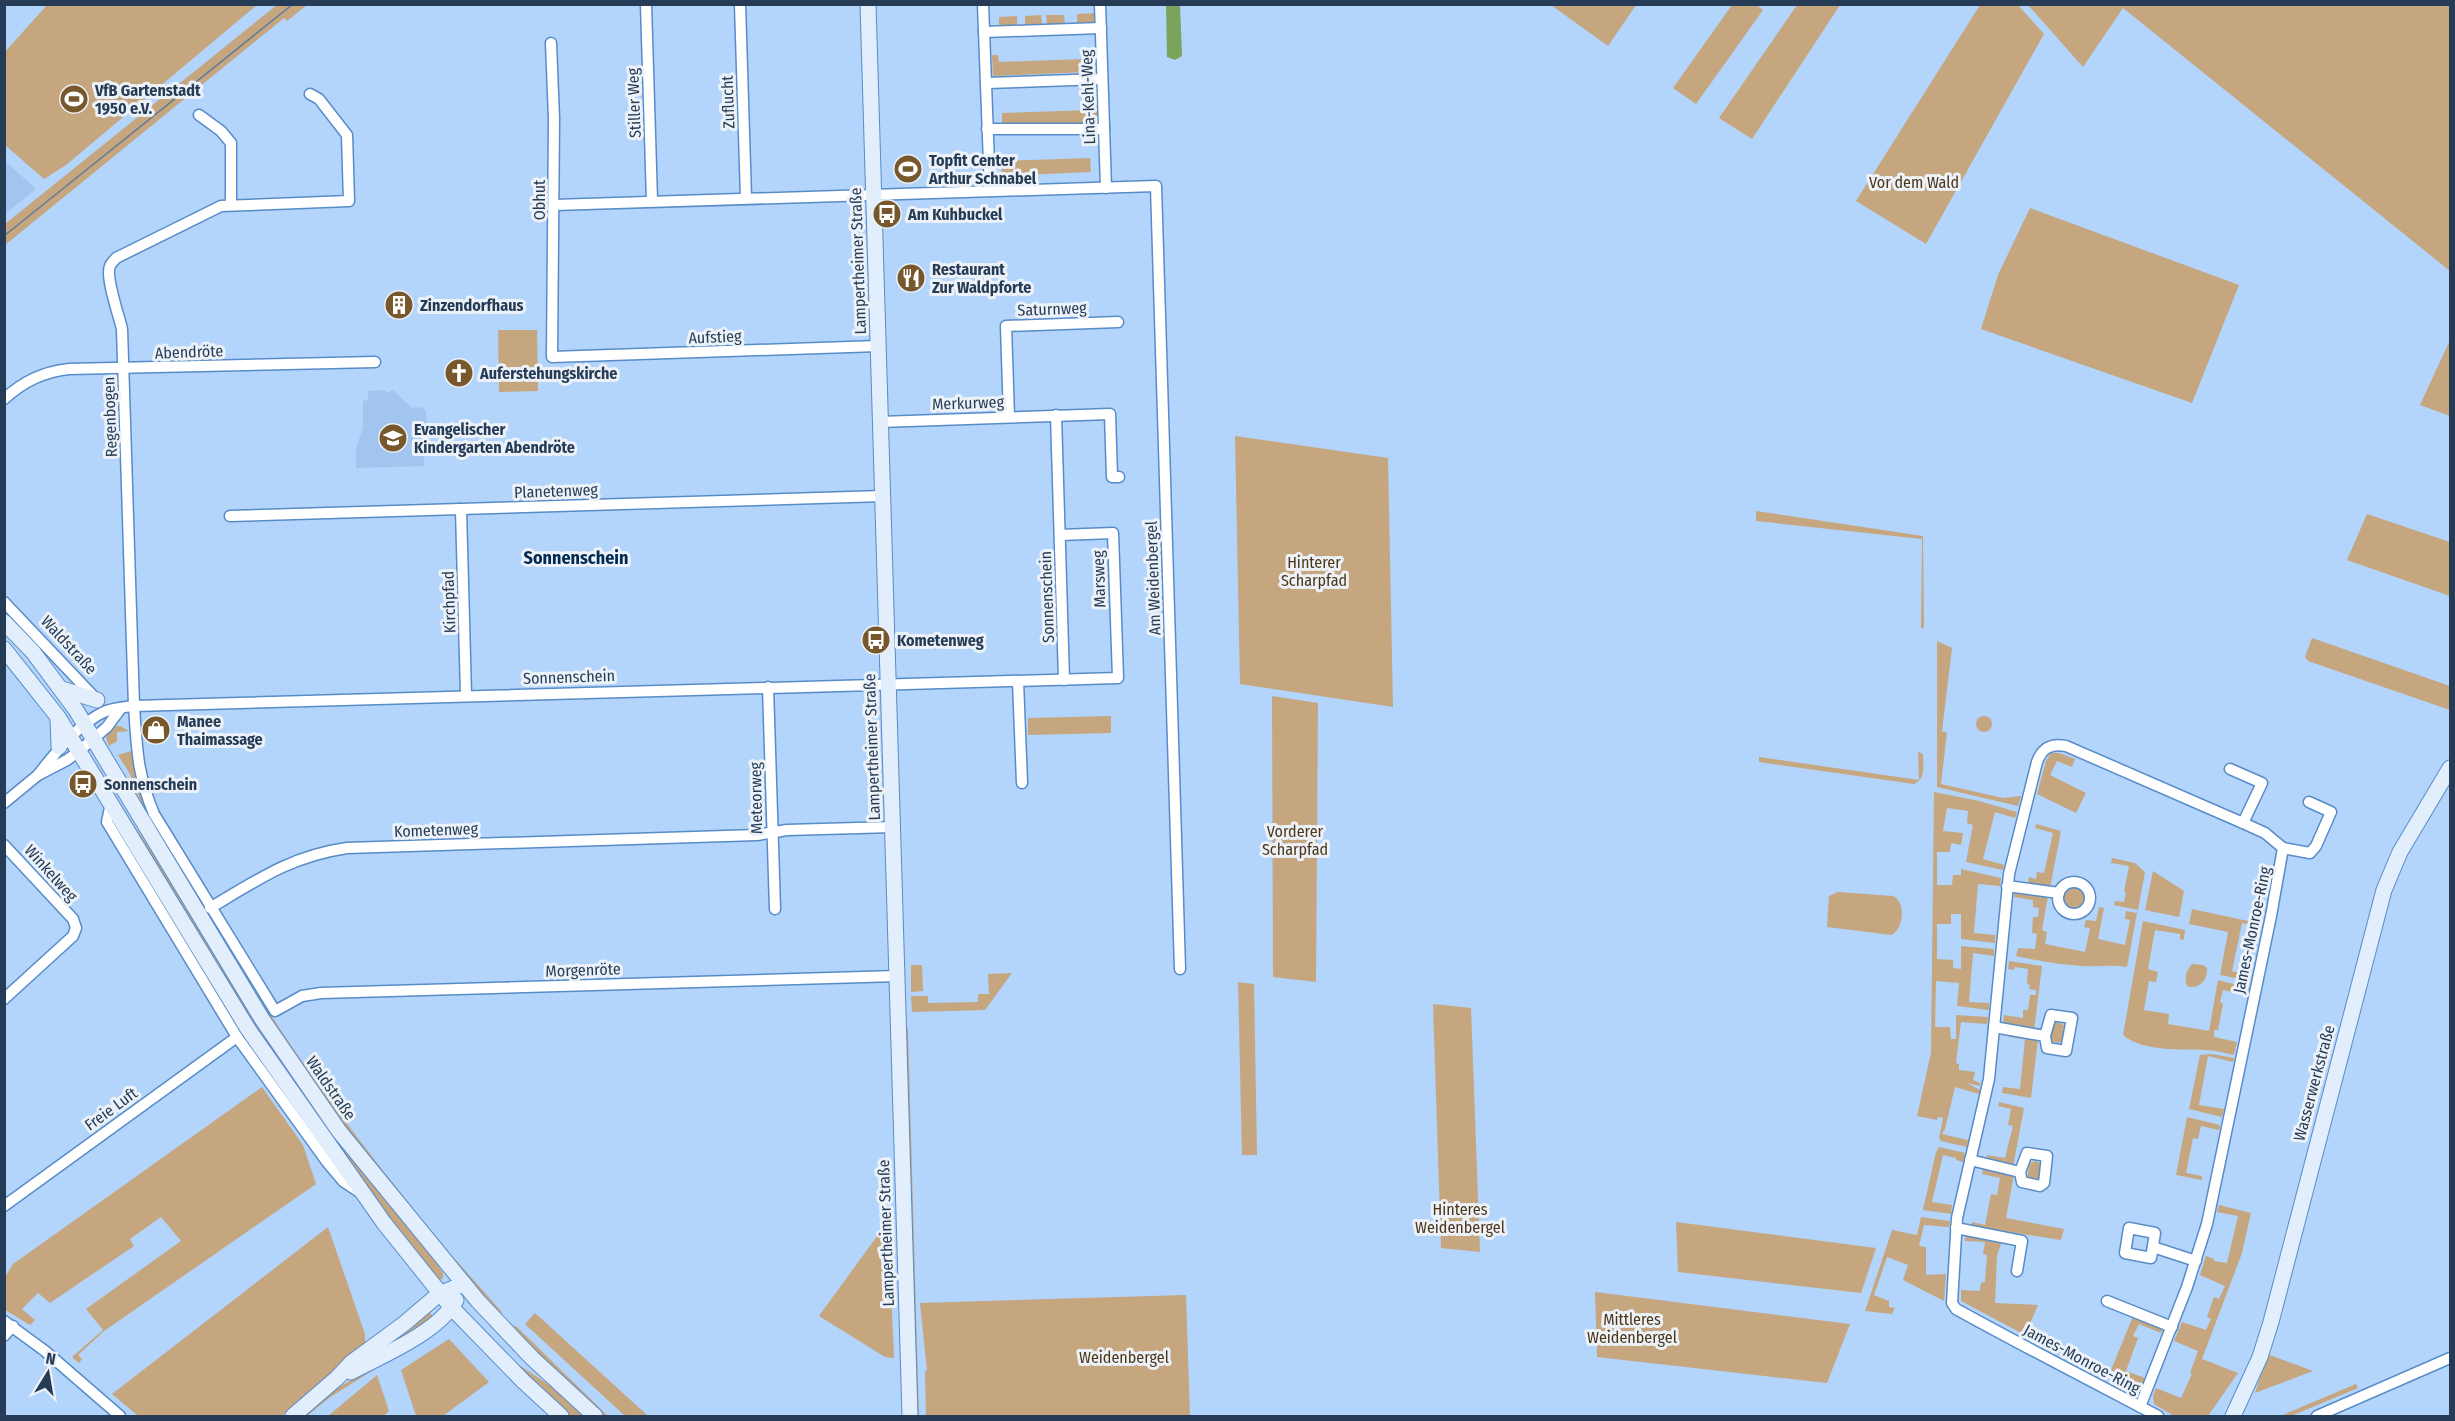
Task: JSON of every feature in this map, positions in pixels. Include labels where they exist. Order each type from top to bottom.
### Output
[{"type":"main road","name":"Lampertheimer Straße","points":[[868,4],[909,1416]]},
{"type":"main road","name":"Waldstraße","points":[[4,622],[33,652],[62,689],[185,893],[297,1072],[374,1176],[515,1341],[595,1416]]},
{"type":"main road","points":[[8,656],[58,717],[70,745],[111,803],[248,1029],[363,1194],[439,1294],[523,1382],[561,1416]]},
{"type":"main road","points":[[62,689],[97,700]]},
{"type":"main road","name":"Wasserwerkstraße","points":[[2233,1416],[2260,1357],[2271,1322],[2384,890],[2400,852],[2451,768]]},
{"type":"main road","points":[[293,1416],[352,1362],[405,1323],[439,1294],[464,1284]]},
{"type":"main road","points":[[337,1378],[412,1339],[452,1308],[464,1284]]},
{"type":"street","name":"Stiller Weg","points":[[646,4],[652,201]]},
{"type":"street","name":"Zuflucht","points":[[740,4],[746,198]]},
{"type":"street","points":[[983,4],[990,191]]},
{"type":"street","name":"Lina-Kehl-Weg","points":[[1100,4],[1106,188]]},
{"type":"street","points":[[984,32],[1101,28]]},
{"type":"street","name":"Obhut","points":[[551,43],[554,205],[552,357]]},
{"type":"street","points":[[987,83],[1102,79]]},
{"type":"street","name":"Regenbogen","points":[[134,706],[122,329],[108,278],[109,266],[116,258],[213,209],[231,205],[349,201],[347,135],[319,99],[310,94]]},
{"type":"street","points":[[199,115],[221,131],[231,143],[231,205]]},
{"type":"street","points":[[987,129],[1104,129]]},
{"type":"street","name":"Am Weidenbergel","points":[[1106,188],[1156,186],[1180,969]]},
{"type":"street","points":[[554,205],[1106,188]]},
{"type":"street","name":"Saturnweg","points":[[1010,417],[1006,326],[1118,322]]},
{"type":"street","name":"Aufstieg","points":[[552,357],[878,346]]},
{"type":"street","name":"Abendröte","points":[[6,393],[32,378],[49,372],[375,362]]},
{"type":"street","name":"Merkurweg","points":[[880,422],[1110,414],[1112,477],[1119,477]]},
{"type":"street","name":"Sonnenschein","points":[[1056,416],[1064,680]]},
{"type":"street","name":"Planetenweg","points":[[230,516],[883,496]]},
{"type":"street","name":"Kirchpfad","points":[[461,509],[466,695]]},
{"type":"street","name":"Marsweg","points":[[1060,535],[1113,533],[1118,678]]},
{"type":"street","name":"Waldstraße","points":[[4,602],[109,710]]},
{"type":"street","name":"Sonnenschein","points":[[90,732],[99,714],[134,706],[1118,678]]},
{"type":"street","points":[[1018,681],[1022,783]]},
{"type":"street","name":"Meteorweg","points":[[768,687],[775,909]]},
{"type":"street","points":[[134,706],[137,760],[142,786],[154,814],[210,908]]},
{"type":"street","points":[[4,803],[70,745],[90,732],[107,727],[121,708]]},
{"type":"street","points":[[38,775],[67,760],[70,745]]},
{"type":"street","name":"James-Monroe-Ring","points":[[2140,1407],[2196,1262],[2212,1201],[2283,848],[2265,833],[2243,823],[2066,746],[2053,745],[2040,752],[2007,886],[1989,1079],[1956,1228],[1952,1297],[1954,1307],[2140,1407],[2158,1416]]},
{"type":"street","points":[[2230,769],[2262,783],[2243,823]]},
{"type":"street","points":[[2283,848],[2310,854],[2316,846],[2331,812],[2309,802]]},
{"type":"street","points":[[111,803],[107,822],[237,1037],[343,1181],[363,1194]]},
{"type":"street","name":"Kometenweg","points":[[210,908],[278,867],[300,858],[347,848],[892,827]]},
{"type":"street","name":"Winkelweg","points":[[4,845],[73,919],[76,928],[73,936],[4,999]]},
{"type":"street","points":[[2007,886],[2059,893]]},
{"type":"street","name":"Morgenröte","points":[[210,908],[275,1011],[302,996],[321,993],[897,976]]},
{"type":"street","points":[[1994,1027],[2045,1036]]},
{"type":"street","name":"Freie Luft","points":[[4,1206],[237,1037]]},
{"type":"street","points":[[1970,1160],[2020,1172]]},
{"type":"street","points":[[1956,1228],[2022,1241],[2017,1271]]},
{"type":"street","points":[[2153,1247],[2196,1262]]},
{"type":"street","points":[[2108,1301],[2172,1327]]},
{"type":"street","points":[[4,1336],[9,1324],[120,1416]]},
{"type":"street","points":[[2317,1416],[2451,1358]]},
{"type":"shaded area","points":[[1166,5],[1180,5],[1182,56],[1175,60],[1167,57]]},
{"type":"shaded area","points":[[5,161],[36,189],[5,214]]},
{"type":"shaded area","name":"Evangelischer Kindergarten Abendröte","points":[[385,390],[387,393],[393,390],[412,408],[421,407],[426,411],[428,455],[424,456],[424,466],[356,468],[356,448],[363,428],[363,401],[368,400],[368,391]]},
{"type":"green space","points":[[278,4],[307,5],[287,21],[284,18],[5,245],[5,224]]},
{"type":"green space","name":"VfB Gartenstadt 1950 e.V.","points":[[47,5],[257,5],[66,165],[44,179],[5,145],[4,53]]},
{"type":"green space","points":[[1551,5],[1636,5],[1608,46]]},
{"type":"green space","points":[[1732,5],[1756,5],[1763,10],[1696,104],[1673,88]]},
{"type":"green space","points":[[1797,5],[1840,5],[1752,139],[1719,118]]},
{"type":"green space","name":"Vor dem Wald","points":[[1980,5],[2018,5],[2044,34],[1926,244],[1856,201]]},
{"type":"green space","points":[[2028,5],[2450,5],[2450,271],[2123,8],[2083,67]]},
{"type":"green space","points":[[1095,13],[1096,23],[1077,23],[1077,14]]},
{"type":"green space","points":[[1041,15],[1042,25],[1025,25],[1025,16]]},
{"type":"green space","points":[[1046,15],[1064,15],[1065,24],[1047,24]]},
{"type":"green space","points":[[1017,16],[1017,25],[999,26],[999,17]]},
{"type":"green space","points":[[1083,53],[1088,53],[1089,72],[993,76],[992,55],[998,55],[999,62],[1083,59]]},
{"type":"green space","points":[[1092,104],[1097,104],[1098,124],[1002,127],[1002,113],[1092,110]]},
{"type":"green space","points":[[1090,158],[1091,172],[1002,176],[1001,161]]},
{"type":"green space","points":[[2030,208],[2239,285],[2192,403],[1981,329],[1998,275]]},
{"type":"green space","points":[[498,330],[537,330],[538,391],[499,392]]},
{"type":"green space","points":[[2450,340],[2450,416],[2420,405]]},
{"type":"green space","name":"Hinterer Scharpfad","points":[[1235,436],[1388,458],[1393,707],[1240,684]]},
{"type":"green space","points":[[1756,511],[1923,536],[1924,628],[1921,628],[1922,539],[1756,521]]},
{"type":"green space","points":[[2367,514],[2450,542],[2450,596],[2347,560]]},
{"type":"green space","points":[[2312,638],[2450,686],[2450,710],[2308,661],[2305,657]]},
{"type":"green space","points":[[1937,641],[1952,648],[1942,731],[1947,733],[1941,784],[2003,798],[2021,796],[2018,806],[1937,787]]},
{"type":"green space","name":"Vorderer Scharpfad","points":[[1272,696],[1318,703],[1316,982],[1273,977]]},
{"type":"green space","points":[[1111,716],[1111,733],[1028,735],[1028,718]]},
{"type":"green space","points":[[1984,716],[1990,718],[1992,724],[1990,730],[1984,732],[1978,730],[1976,724],[1978,718]]},
{"type":"green space","points":[[115,726],[129,731],[117,732],[117,741],[109,746],[106,738],[109,730]]},
{"type":"green space","points":[[131,751],[139,789],[147,809],[247,977],[327,1097],[448,1251],[446,1255],[377,1173],[244,981],[144,810],[130,774],[118,755]]},
{"type":"green space","points":[[1918,752],[1923,754],[1923,772],[1920,779],[1918,782],[1914,784],[1759,762],[1759,757],[1919,780]]},
{"type":"green space","points":[[2051,753],[2059,753],[2075,759],[2072,767],[2057,761],[2050,775],[2086,793],[2076,813],[2037,794],[2046,761]]},
{"type":"green space","points":[[97,765],[135,827],[443,1273],[443,1278],[437,1282],[286,1077],[94,766]]},
{"type":"green space","points":[[1934,792],[2017,812],[2015,818],[1995,812],[1983,859],[2004,865],[2003,870],[1966,862],[1973,825],[1967,823],[1968,811],[1947,808],[1943,831],[1963,833],[1961,845],[1951,843],[1950,852],[1937,852],[1937,885],[1952,885],[1953,875],[1961,875],[1961,869],[2001,878],[2000,886],[1978,884],[1974,933],[1995,935],[1995,943],[1961,939],[1961,914],[1951,914],[1951,924],[1937,924],[1937,959],[1953,960],[1953,968],[1961,969],[1961,946],[1994,949],[1994,956],[1973,953],[1969,1002],[1989,1003],[1989,1010],[1957,1006],[1959,983],[1936,981],[1935,1027],[1950,1027],[1951,1039],[1956,1039],[1956,1015],[1988,1017],[1987,1024],[1961,1022],[1956,1063],[1959,1064],[1959,1070],[1975,1072],[1973,1080],[1980,1083],[1980,1086],[1967,1083],[1980,1090],[1979,1094],[1955,1087],[1942,1134],[1968,1140],[1967,1147],[1941,1141],[1939,1138],[1943,1118],[1938,1117],[1937,1120],[1917,1116],[1931,1053]]},
{"type":"green space","points":[[2036,824],[2061,831],[2050,888],[2028,884],[2029,877],[2036,879],[2037,872],[2044,873],[2053,833],[2035,828]]},
{"type":"green space","points":[[2112,858],[2135,863],[2145,872],[2138,910],[2114,905],[2115,901],[2124,902],[2129,866],[2111,863]]},
{"type":"green space","points":[[2153,871],[2184,891],[2179,917],[2145,910]]},
{"type":"green space","points":[[2074,888],[2081,891],[2084,898],[2081,905],[2074,908],[2067,905],[2064,898],[2067,891]]},
{"type":"green space","points":[[2015,890],[2048,896],[2042,930],[2047,932],[2045,944],[2085,952],[2090,928],[2084,927],[2086,920],[2096,921],[2099,907],[2104,908],[2098,939],[2125,945],[2130,920],[2125,919],[2126,911],[2137,913],[2127,967],[2066,965],[2016,956],[2018,948],[2035,949],[2037,934],[2032,933],[2033,917],[2038,917],[2039,908],[2033,907],[2033,900],[2014,897]]},
{"type":"green space","points":[[1838,892],[1893,896],[1902,909],[1899,927],[1891,935],[1827,927],[1829,896]]},
{"type":"green space","points":[[2192,909],[2262,924],[2259,934],[2254,933],[2255,926],[2242,923],[2232,971],[2251,973],[2250,981],[2220,975],[2228,932],[2189,924]]},
{"type":"green space","points":[[2143,921],[2185,930],[2184,940],[2180,939],[2180,934],[2155,930],[2148,969],[2158,972],[2156,982],[2149,981],[2144,1010],[2169,1014],[2168,1024],[2209,1031],[2218,980],[2249,988],[2247,995],[2223,990],[2220,1002],[2223,1004],[2218,1030],[2214,1030],[2214,1037],[2237,1042],[2234,1055],[2209,1050],[2151,1047],[2123,1035]]},
{"type":"green space","points":[[2009,961],[2042,966],[2034,1031],[2003,1024],[2004,1015],[2023,1018],[2023,1010],[2028,1010],[2030,995],[2036,995],[2036,990],[2029,989],[2030,985],[2027,984],[2028,969],[2015,967],[2014,970],[2008,969]]},
{"type":"green space","points":[[2192,964],[2203,965],[2207,968],[2204,980],[2195,987],[2187,986],[2186,983],[2188,969]]},
{"type":"green space","points":[[911,965],[922,965],[923,991],[911,992]]},
{"type":"green space","points":[[1012,973],[985,1010],[912,1012],[911,996],[928,996],[928,1003],[978,1002],[978,994],[989,994],[988,974]]},
{"type":"green space","points":[[1238,982],[1254,984],[1257,1155],[1242,1155]]},
{"type":"green space","name":"Hinteres Weidenbergel","points":[[1433,1004],[1471,1008],[1480,1252],[1441,1248]]},
{"type":"green space","points":[[2056,1022],[2064,1025],[2062,1040],[2059,1043],[2051,1041],[2052,1025]]},
{"type":"green space","points":[[904,1028],[908,1029],[919,1416],[916,1416]]},
{"type":"green space","points":[[2010,1033],[2038,1039],[2031,1098],[2002,1093],[2003,1087],[2020,1089],[2025,1039],[2009,1037]]},
{"type":"green space","points":[[2212,1054],[2234,1058],[2233,1062],[2208,1056],[2199,1105],[2224,1109],[2222,1117],[2189,1109],[2200,1055]]},
{"type":"green space","points":[[262,1087],[303,1145],[316,1184],[104,1331],[78,1355],[82,1359],[79,1363],[72,1357],[103,1330],[86,1309],[181,1241],[161,1217],[130,1239],[134,1246],[50,1303],[38,1293],[22,1309],[35,1320],[30,1325],[5,1310],[5,1277],[13,1264]]},
{"type":"green space","points":[[1999,1102],[2024,1108],[2013,1167],[1986,1161],[1987,1155],[2005,1158],[2013,1126],[2008,1125],[2011,1109],[1998,1106]]},
{"type":"green space","points":[[2187,1117],[2220,1125],[2219,1130],[2201,1126],[2198,1139],[2193,1138],[2186,1173],[2202,1176],[2202,1180],[2176,1175]]},
{"type":"green space","points":[[1939,1147],[1965,1153],[1963,1162],[1943,1155],[1932,1202],[1952,1205],[1951,1214],[1923,1210]]},
{"type":"green space","points":[[2036,1161],[2041,1164],[2039,1181],[2027,1178],[2030,1163]]},
{"type":"green space","points":[[1984,1167],[2014,1174],[2006,1218],[2064,1229],[2061,1240],[1971,1226],[1972,1222],[1985,1225],[1991,1194],[1997,1195],[2000,1178],[1982,1174]]},
{"type":"green space","points":[[2219,1205],[2251,1213],[2242,1253],[2202,1359],[2238,1373],[2208,1416],[2174,1416],[2154,1404],[2153,1396],[2156,1388],[2181,1398],[2192,1374],[2190,1373],[2198,1351],[2174,1341],[2182,1322],[2206,1330],[2211,1319],[2207,1317],[2214,1297],[2219,1299],[2225,1286],[2200,1275],[2206,1256],[2214,1261],[2227,1263],[2238,1216],[2217,1212]]},
{"type":"green space","points":[[1921,1217],[1950,1221],[1949,1227],[1924,1225],[1919,1246],[1926,1247],[1926,1275],[1946,1274],[1944,1301],[1903,1280],[1908,1265],[1887,1257],[1874,1295],[1889,1301],[1889,1307],[1895,1308],[1892,1314],[1865,1311],[1892,1230],[1917,1235]]},
{"type":"green space","points":[[888,1221],[894,1358],[885,1357],[819,1316]]},
{"type":"green space","points":[[1676,1222],[1876,1248],[1861,1293],[1678,1272]]},
{"type":"green space","points":[[328,1227],[365,1334],[365,1345],[282,1416],[138,1416],[112,1394]]},
{"type":"green space","points":[[1966,1234],[2002,1241],[1997,1256],[1995,1303],[2038,1305],[2025,1335],[1961,1301],[1961,1290],[1980,1291],[1981,1283],[1985,1282],[1987,1255],[1983,1254],[1985,1242],[1965,1241]]},
{"type":"green space","points":[[455,1259],[501,1311],[504,1321],[450,1260]]},
{"type":"green space","name":"Mittleres Weidenbergel","points":[[1595,1292],[1850,1324],[1827,1383],[1597,1357]]},
{"type":"green space","name":"Weidenbergel","points":[[1186,1295],[1190,1416],[926,1416],[925,1371],[927,1371],[920,1303]]},
{"type":"green space","points":[[459,1305],[516,1363],[557,1390],[586,1416],[570,1416],[510,1362]]},
{"type":"green space","points":[[427,1310],[434,1317],[385,1349],[383,1345]]},
{"type":"green space","points":[[535,1313],[649,1416],[625,1416],[525,1324]]},
{"type":"green space","points":[[2134,1314],[2164,1326],[2161,1333],[2139,1324],[2133,1336],[2138,1338],[2126,1371],[2145,1378],[2142,1385],[2111,1370]]},
{"type":"green space","points":[[516,1326],[608,1416],[603,1416],[511,1327]]},
{"type":"green space","points":[[449,1339],[489,1382],[443,1416],[416,1416],[401,1370]]},
{"type":"green space","points":[[2267,1354],[2313,1371],[2255,1393]]},
{"type":"green space","points":[[378,1367],[329,1398],[307,1416],[300,1416],[337,1388]]},
{"type":"green space","points":[[377,1375],[389,1411],[384,1416],[328,1416]]},
{"type":"green space","points":[[2356,1384],[2358,1388],[2291,1416],[2280,1416]]},
{"type":"tram line","points":[[4,236],[293,4]]},
{"type":"place","name":"VfB Gartenstadt 1950 e.V.","points":[[74,99]]},
{"type":"place","name":"Topfit Center Arthur Schnabel","points":[[908,169]]},
{"type":"place","name":"Am Kuhbuckel","points":[[887,214]]},
{"type":"place","name":"Restaurant Zur Waldpforte","points":[[911,278]]},
{"type":"place","name":"Zinzendorfhaus","points":[[399,305]]},
{"type":"place","name":"Auferstehungskirche","points":[[459,373]]},
{"type":"place","name":"Evangelischer Kindergarten Abendröte","points":[[393,438]]},
{"type":"place","name":"Kometenweg","points":[[876,640]]},
{"type":"place","name":"Manee Thaimassage","points":[[156,730]]},
{"type":"place","name":"Sonnenschein","points":[[83,784]]},
{"type":"district","name":"Sonnenschein","points":[[576,558]]}]
